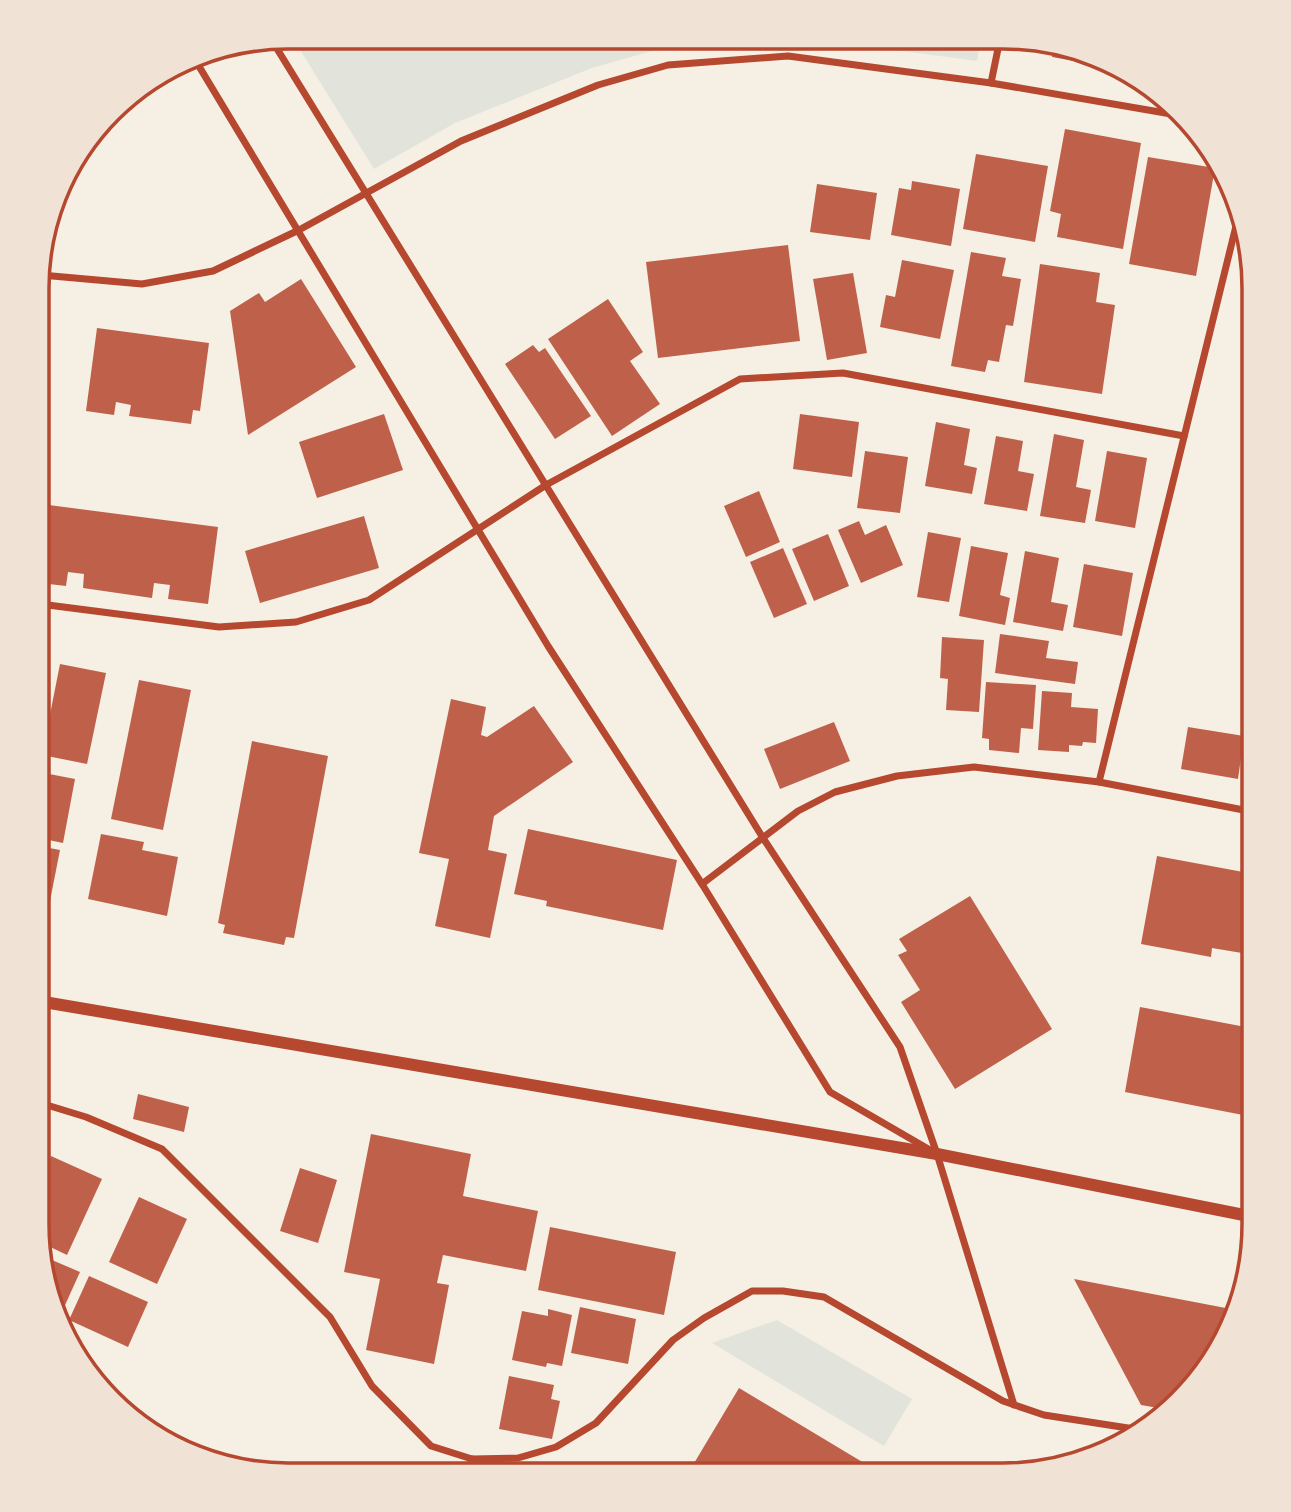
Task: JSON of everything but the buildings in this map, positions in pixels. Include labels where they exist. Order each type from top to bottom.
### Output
[{"type":"street","points":[[991,83],[998,49]]},
{"type":"street","points":[[278,50],[763,838],[900,1047],[937,1154],[1014,1405]]},
{"type":"street","points":[[50,276],[142,284],[213,271],[299,230],[461,141],[598,85],[668,65],[788,56],[991,83],[1167,114]]},
{"type":"street","points":[[199,67],[548,646],[702,884],[830,1092],[937,1154]]},
{"type":"street","points":[[1099,782],[1235,230]]},
{"type":"street","points":[[49,605],[219,627],[296,622],[369,600],[546,485],[740,380],[844,373],[1184,436]]},
{"type":"street","points":[[702,884],[798,811],[835,792],[897,776],[974,767],[1099,782],[1241,809]]},
{"type":"street","points":[[49,1004],[937,1154],[1241,1214]]},
{"type":"street","points":[[49,1106],[86,1117],[162,1149],[330,1317],[372,1386],[431,1446],[472,1459],[518,1458],[556,1447],[596,1423],[673,1340],[704,1318],[752,1291],[783,1291],[824,1297],[1003,1401],[1044,1415],[1128,1428]]},
{"type":"shaded area","points":[[299,49],[659,49],[592,68],[455,123],[374,169]]},
{"type":"shaded area","points":[[888,49],[979,49],[977,61]]},
{"type":"shaded area","points":[[777,1320],[912,1399],[884,1446],[712,1343]]}]
